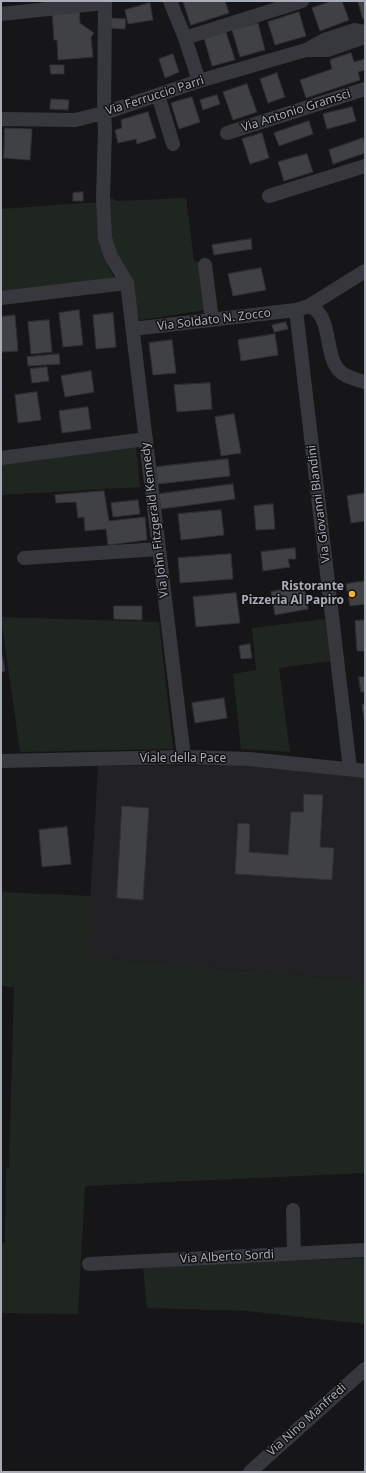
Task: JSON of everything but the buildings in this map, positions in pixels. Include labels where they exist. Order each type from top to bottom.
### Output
[{"type":"street","points":[[170,1],[185,38],[199,81]]},
{"type":"street","points":[[185,38],[302,1]]},
{"type":"street","points":[[1,14],[105,3],[105,129],[103,199],[105,238],[111,256],[127,283],[1,298]]},
{"type":"street","points":[[306,50],[324,40],[355,30],[365,32]]},
{"type":"street","points":[[306,50],[328,50],[365,37]]},
{"type":"street","name":"Via Ferruccio Parri","points":[[1,119],[75,120],[104,113],[199,81],[306,50]]},
{"type":"street","name":"Via Antonio Gramsci","points":[[227,133],[365,89]]},
{"type":"street","points":[[158,95],[173,144]]},
{"type":"street","points":[[269,196],[365,166]]},
{"type":"street","points":[[205,265],[212,320]]},
{"type":"street","points":[[303,308],[365,271]]},
{"type":"street","name":"Via John Fitzgerald Kennedy","points":[[127,283],[184,757]]},
{"type":"street","points":[[303,308],[318,312],[324,325],[335,365],[341,373],[354,380],[365,382]]},
{"type":"street","name":"Via Soldato N. Zocco","points":[[133,329],[303,308]]},
{"type":"street","name":"Via Giovanni Blandini","points":[[303,308],[350,769]]},
{"type":"street","points":[[1,458],[146,439]]},
{"type":"street","points":[[24,558],[159,549]]},
{"type":"street","name":"Viale della Pace","points":[[1,762],[184,757],[249,760],[365,771]]},
{"type":"street","points":[[293,1210],[294,1254]]},
{"type":"street","name":"Via Alberto Sordi","points":[[89,1264],[365,1250]]},
{"type":"street","name":"Via Nino Manfredi","points":[[250,1472],[365,1369]]},
{"type":"shaded area","points":[[106,194],[116,201],[186,198],[194,261],[199,262],[205,310],[141,320],[137,316],[128,279],[111,237]]},
{"type":"shaded area","points":[[98,202],[100,242],[115,280],[1,292],[1,209]]},
{"type":"shaded area","points":[[136,447],[140,487],[1,495],[1,461]]},
{"type":"shaded area","points":[[1,617],[159,622],[173,749],[20,752]]},
{"type":"shaded area","points":[[325,619],[330,661],[279,668],[290,752],[241,749],[233,674],[256,670],[252,628]]},
{"type":"shaded area","points":[[98,766],[266,766],[365,778],[365,981],[87,957]]},
{"type":"shaded area","points":[[1,892],[91,896],[88,957],[365,981],[365,1173],[85,1186],[78,1314],[1,1313],[1,1243],[5,1243],[6,1167],[9,1168],[14,987],[1,986]]},
{"type":"shaded area","points":[[365,1258],[365,1324],[247,1311],[147,1308],[143,1268]]},
{"type":"place","name":"Ristorante Pizzeria Al Papiro","points":[[352,594]]}]
